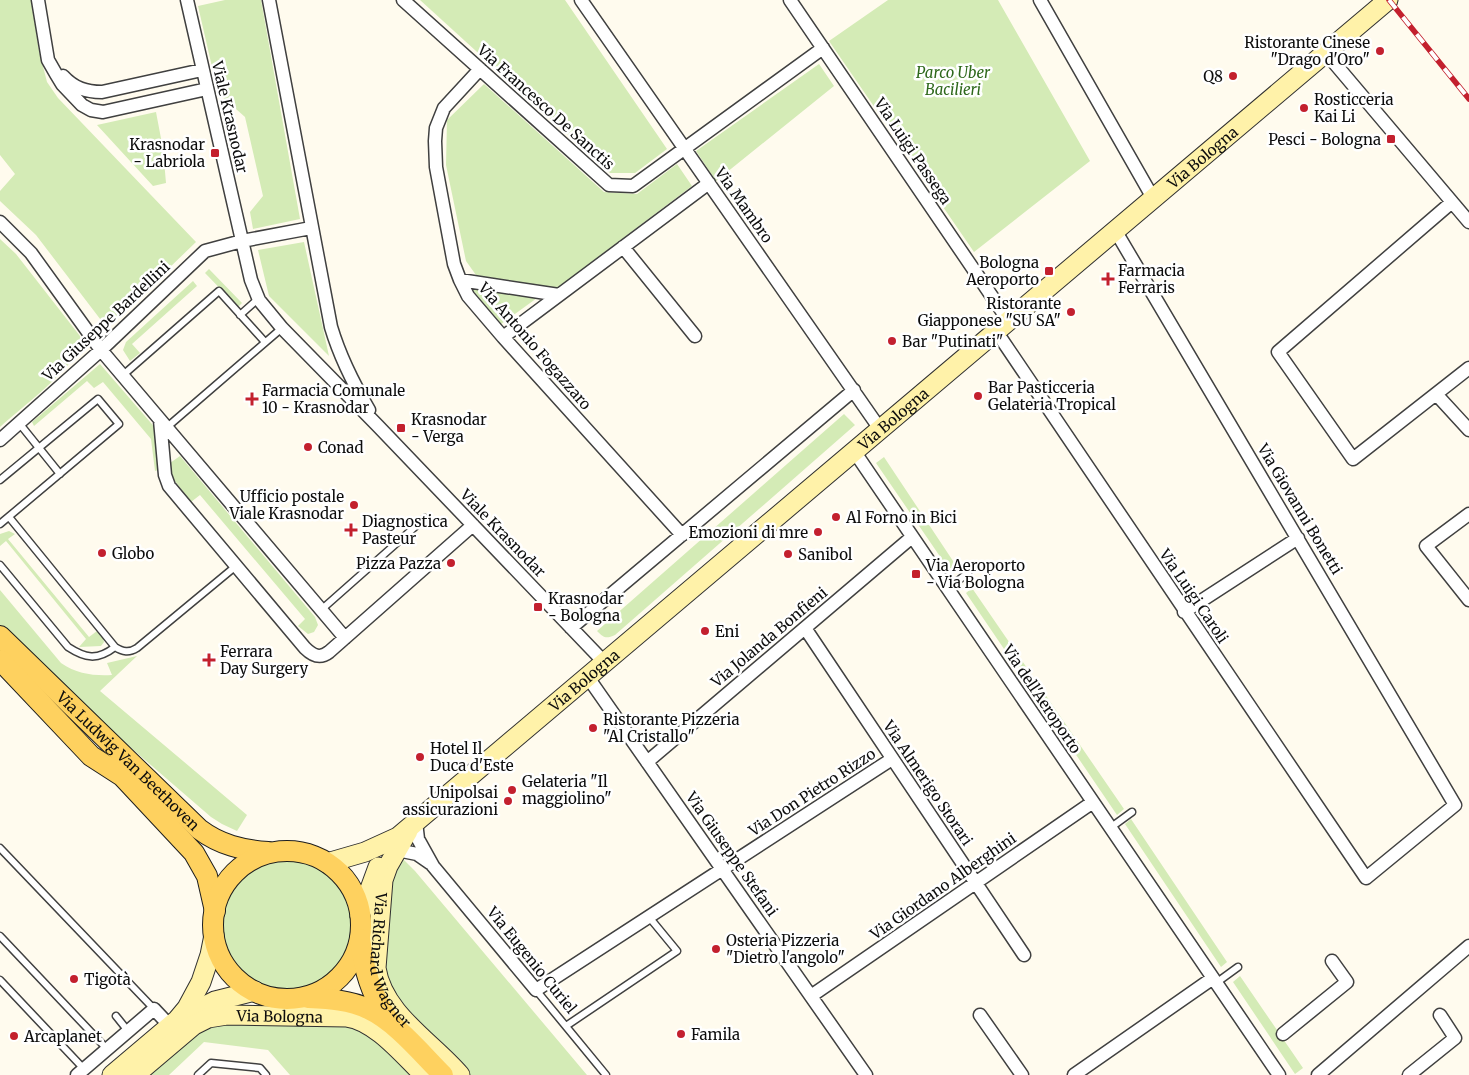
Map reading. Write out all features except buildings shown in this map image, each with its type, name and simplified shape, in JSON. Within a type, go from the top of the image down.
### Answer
[{"type":"main road","name":"Via Ludwig Van Beethoven","points":[[0,636],[204,833],[228,846],[273,853]]},
{"type":"main road","name":"Via Ludwig Van Beethoven","points":[[0,660],[91,756],[122,776],[194,853],[207,876],[215,911]]},
{"type":"main road","name":"Via Bologna","points":[[288,851],[304,853],[327,863],[343,877],[352,889],[358,902],[360,938],[350,962],[336,980],[321,990],[298,998],[272,997],[255,991],[244,984],[229,969],[220,956],[214,935],[215,911],[221,892],[233,875],[252,860],[273,853],[288,851]]},
{"type":"main road","name":"Via Richard Wagner","points":[[360,938],[367,979],[374,997],[392,1025]]},
{"type":"main road","name":"Via Richard Wagner","points":[[298,998],[337,1000],[359,1005],[378,1014],[392,1025],[443,1075]]},
{"type":"street","points":[[38,0],[48,60],[62,84],[86,108],[103,112],[207,89]]},
{"type":"street","name":"Viale Krasnodar","points":[[187,0],[251,280],[258,299],[282,328],[604,662]]},
{"type":"street","name":"Viale Krasnodar","points":[[270,0],[311,228],[331,327],[338,350],[378,426]]},
{"type":"street","name":"Via Francesco De Sanctis","points":[[404,0],[609,185],[633,186],[823,48]]},
{"type":"street","name":"Via Mambro","points":[[581,0],[880,429]]},
{"type":"street","name":"Via Luigi Passega","points":[[790,0],[1002,326]]},
{"type":"street","points":[[1040,0],[1153,198]]},
{"type":"street","name":"Via Bologna","points":[[360,916],[378,867],[405,834],[604,662],[1388,0]]},
{"type":"street","points":[[1325,52],[1469,222]]},
{"type":"street","points":[[48,60],[72,84],[95,92],[110,92],[202,70]]},
{"type":"street","name":"Via Antonio Fogazzaro","points":[[480,70],[444,108],[436,128],[436,167],[454,264],[460,280],[468,296],[503,337],[682,535]]},
{"type":"street","points":[[503,337],[709,183]]},
{"type":"street","points":[[1452,202],[1278,352],[1353,459],[1469,368]]},
{"type":"street","points":[[0,222],[39,263],[101,350],[122,376],[345,638]]},
{"type":"street","points":[[242,240],[311,228]]},
{"type":"street","name":"Via Giovanni Bonetti","points":[[1115,230],[1456,805],[1366,878]]},
{"type":"street","name":"Via Giuseppe Bardellini","points":[[0,440],[101,350],[205,251],[242,240]]},
{"type":"street","points":[[623,247],[695,336]]},
{"type":"street","points":[[460,280],[559,295]]},
{"type":"street","name":"Via Luigi Caroli","points":[[1002,326],[1184,612],[1366,878]]},
{"type":"street","points":[[571,628],[854,390]]},
{"type":"street","points":[[1436,394],[1469,430]]},
{"type":"street","points":[[163,424],[165,475],[169,486],[309,652],[318,657],[324,656],[472,525]]},
{"type":"street","name":"Via dell'Aeroporto","points":[[854,451],[1279,1075]]},
{"type":"street","points":[[1469,514],[1426,546],[1469,600]]},
{"type":"street","name":"Via Jolanda Bonfieni","points":[[647,762],[912,537]]},
{"type":"street","points":[[1184,612],[1298,538]]},
{"type":"street","name":"Via Almerigo Storari","points":[[805,628],[1024,955]]},
{"type":"street","name":"Via Giuseppe Stefani","points":[[588,676],[866,1075]]},
{"type":"street","name":"Via Don Pietro Rizzo","points":[[536,990],[892,759]]},
{"type":"street","name":"Via Giordano Alberghini","points":[[811,996],[1093,802]]},
{"type":"street","name":"Via Bologna","points":[[327,863],[365,852],[405,834]]},
{"type":"street","name":"Via Eugenio Curiel","points":[[405,834],[417,854],[433,866]]},
{"type":"street","name":"Via Eugenio Curiel","points":[[405,834],[418,839],[433,866],[536,990]]},
{"type":"street","name":"Via Richard Wagner","points":[[405,834],[388,866],[382,888],[376,968],[379,984],[386,998],[397,1012],[460,1075]]},
{"type":"street","name":"Via Bologna","points":[[123,1072],[173,1023],[193,1000],[210,955],[214,935]]},
{"type":"street","points":[[1318,1075],[1469,946]]},
{"type":"street","points":[[1283,1034],[1347,982],[1332,961]]},
{"type":"street","points":[[1074,1075],[1215,980]]},
{"type":"street","name":"Via Bologna","points":[[173,1023],[215,1001],[255,991]]},
{"type":"street","points":[[80,1072],[154,1009],[173,1023]]},
{"type":"street","name":"Via Bologna","points":[[123,1072],[194,1025],[208,1018],[228,1015],[347,1017],[358,1020],[373,1027],[424,1075]]},
{"type":"street","points":[[1409,1075],[1455,1038],[1440,1015]]},
{"type":"street","points":[[980,1016],[1022,1075]]},
{"type":"street","points":[[107,1049],[123,1072]]},
{"type":"lane","points":[[122,376],[219,291],[265,342]]},
{"type":"lane","points":[[240,315],[258,299]]},
{"type":"lane","points":[[163,424],[282,328]]},
{"type":"lane","points":[[0,480],[98,399],[119,424],[0,524]]},
{"type":"lane","points":[[19,423],[60,474]]},
{"type":"lane","points":[[9,517],[115,647],[122,651],[131,652],[137,648],[236,566]]},
{"type":"lane","points":[[321,610],[425,518]]},
{"type":"lane","points":[[0,565],[68,647],[79,654],[90,657],[108,652],[115,647]]},
{"type":"lane","points":[[947,589],[968,573]]},
{"type":"lane","points":[[1110,828],[1132,812]]},
{"type":"lane","points":[[0,848],[154,1009]]},
{"type":"lane","points":[[566,1026],[677,951],[649,917]]},
{"type":"lane","points":[[0,936],[107,1049]]},
{"type":"lane","points":[[1215,980],[1238,967]]},
{"type":"lane","points":[[0,980],[80,1072]]},
{"type":"lane","name":"Via Eugenio Curiel","points":[[536,990],[606,1075]]},
{"type":"lane","points":[[116,1016],[128,1031]]},
{"type":"lane","points":[[198,1075],[210,1063],[260,1068],[266,1075]]},
{"type":"green space","points":[[0,0],[31,0],[39,51],[47,82],[58,98],[196,242],[107,328],[36,235],[0,201],[0,191],[15,174],[0,155]]},
{"type":"green space","points":[[225,0],[261,0],[300,219],[253,229],[250,212],[263,196],[245,117],[218,93],[198,6]]},
{"type":"green space","points":[[420,0],[565,0],[667,149],[635,173],[610,173]]},
{"type":"green space","name":"Parco Uber Bacilieri","points":[[888,0],[998,0],[1090,161],[974,252],[829,41]]},
{"type":"green space","points":[[819,64],[834,86],[716,181],[696,151]]},
{"type":"green space","points":[[484,84],[604,192],[637,194],[677,164],[692,186],[557,288],[476,275],[466,261],[446,165],[447,120]]},
{"type":"green space","points":[[156,112],[163,149],[166,183],[153,186],[97,125]]},
{"type":"green space","points":[[0,239],[16,254],[80,336],[80,346],[72,360],[63,370],[0,427]]},
{"type":"green space","points":[[304,242],[329,356],[269,296],[258,250]]},
{"type":"green space","points":[[209,269],[242,303],[238,307],[205,273]]},
{"type":"green space","points":[[193,281],[197,286],[132,344],[140,353],[130,361],[123,350],[126,342]]},
{"type":"green space","points":[[471,288],[537,298],[501,324]]},
{"type":"green space","points":[[100,364],[157,430],[161,469],[155,471],[151,439],[103,382],[94,388],[87,381],[34,426],[32,422]]},
{"type":"green space","points":[[844,414],[855,425],[615,635],[605,637],[597,631]]},
{"type":"green space","points":[[180,456],[315,617],[318,625],[314,632],[308,634],[298,626],[305,619],[200,495],[191,502],[171,476],[170,463]]},
{"type":"green space","points":[[884,457],[959,570],[952,574],[876,463]]},
{"type":"green space","points":[[9,531],[15,534],[8,539],[89,637],[97,631],[103,638],[104,642],[101,646],[79,647],[86,639],[6,541],[0,546],[0,534]]},
{"type":"green space","points":[[972,588],[1124,809],[1117,815],[966,593]]},
{"type":"green space","points":[[0,590],[61,663],[73,670],[86,674],[112,675],[107,663],[137,656],[100,691],[247,815],[237,831],[211,817],[86,709],[0,627]]},
{"type":"green space","points":[[1131,819],[1227,962],[1221,967],[1125,824]]},
{"type":"green space","points":[[403,859],[587,1075],[464,1075],[398,1007],[382,976],[386,891],[397,866]]},
{"type":"green space","points":[[287,861],[311,866],[332,880],[346,901],[351,925],[346,949],[332,970],[311,984],[287,989],[263,984],[242,970],[228,949],[223,925],[228,901],[242,880],[263,866]]},
{"type":"green space","points":[[1240,976],[1303,1068],[1295,1074],[1233,982]]},
{"type":"green space","points":[[229,1023],[341,1025],[372,1039],[413,1075],[290,1075],[268,1050],[204,1042],[169,1075],[142,1075],[195,1031]]},
{"type":"railway","points":[[1389,0],[1469,99]]},
{"type":"place","name":"Ristorante Cinese \"Drago d'Oro\"","points":[[1380,51]]},
{"type":"place","name":"Q8","points":[[1233,76]]},
{"type":"place","name":"Rosticceria Kai Li","points":[[1304,108]]},
{"type":"place","name":"Pesci - Bologna","points":[[1391,139]]},
{"type":"place","name":"Krasnodar - Labriola","points":[[215,153]]},
{"type":"place","name":"Bologna Aeroporto","points":[[1049,271]]},
{"type":"place","name":"Farmacia Ferraris","points":[[1108,279]]},
{"type":"place","name":"Ristorante Giapponese \"SU SA\"","points":[[1071,312]]},
{"type":"place","name":"Bar \"Putinati\"","points":[[892,341]]},
{"type":"place","name":"Bar Pasticceria Gelateria Tropical","points":[[978,396]]},
{"type":"place","name":"Farmacia Comunale 10 - Krasnodar","points":[[252,399]]},
{"type":"place","name":"Krasnodar - Verga","points":[[401,428]]},
{"type":"place","name":"Conad","points":[[308,447]]},
{"type":"place","name":"Ufficio postale Viale Krasnodar","points":[[354,505]]},
{"type":"place","name":"Al Forno in Bici","points":[[836,517]]},
{"type":"place","name":"Diagnostica Pasteur","points":[[351,530]]},
{"type":"place","name":"Emozioni di mre","points":[[818,532]]},
{"type":"place","name":"Globo","points":[[102,553]]},
{"type":"place","name":"Sanibol","points":[[788,554]]},
{"type":"place","name":"Pizza Pazza","points":[[451,563]]},
{"type":"place","name":"Via Aeroporto - Via Bologna","points":[[916,574]]},
{"type":"place","name":"Krasnodar - Bologna","points":[[538,607]]},
{"type":"place","name":"Eni","points":[[705,631]]},
{"type":"place","name":"Ferrara Day Surgery","points":[[209,660]]},
{"type":"place","name":"Ristorante Pizzeria \"Al Cristallo\"","points":[[593,728]]},
{"type":"place","name":"Hotel Il Duca d'Este","points":[[420,757]]},
{"type":"place","name":"Gelateria \"Il maggiolino\"","points":[[512,790]]},
{"type":"place","name":"Unipolsai assicurazioni","points":[[508,801]]},
{"type":"place","name":"Osteria Pizzeria \"Dietro l'angolo\"","points":[[716,949]]},
{"type":"place","name":"Tigotà","points":[[74,979]]},
{"type":"place","name":"Famila","points":[[681,1034]]},
{"type":"place","name":"Arcaplanet","points":[[14,1036]]}]
